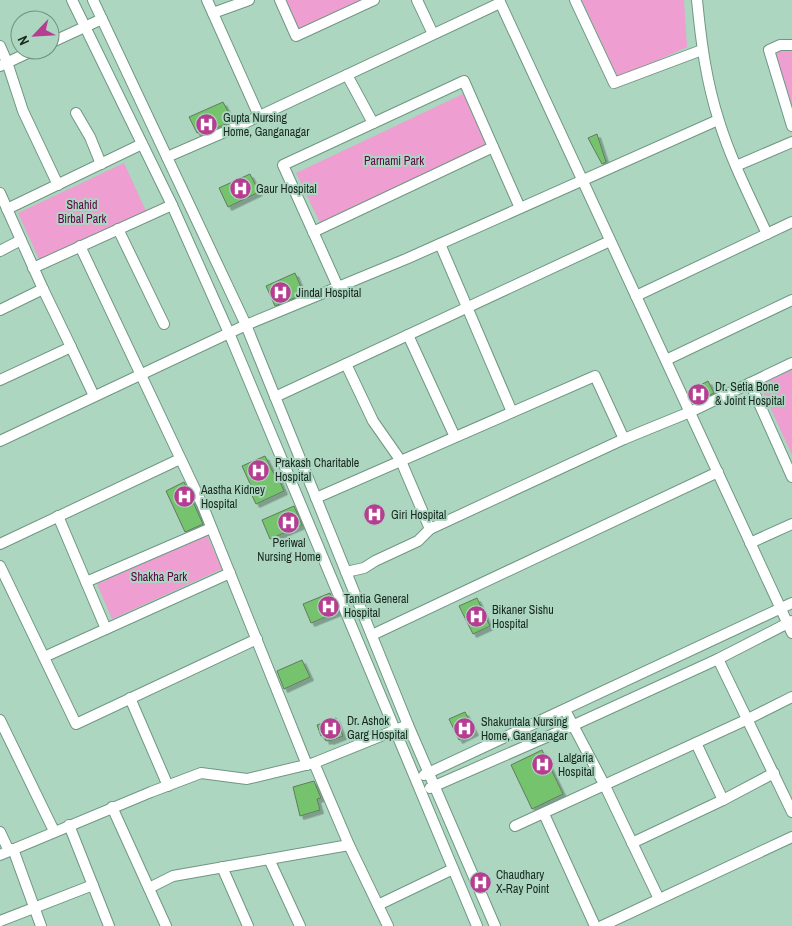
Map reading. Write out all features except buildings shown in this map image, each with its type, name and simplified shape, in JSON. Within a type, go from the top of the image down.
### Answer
[{"type":"street","points":[[72,0],[172,205],[229,333],[476,926]]},
{"type":"street","points":[[93,0],[246,325],[408,725],[495,926]]},
{"type":"street","points":[[207,0],[259,116]]},
{"type":"street","points":[[213,13],[249,0]]},
{"type":"street","points":[[280,0],[296,36],[374,0]]},
{"type":"street","points":[[417,0],[433,34]]},
{"type":"street","points":[[575,0],[614,83],[702,50]]},
{"type":"street","points":[[697,0],[702,50],[718,120],[736,166],[767,234]]},
{"type":"street","points":[[167,157],[259,116],[499,2],[780,609],[790,626],[421,793]]},
{"type":"street","points":[[60,38],[102,19]]},
{"type":"street","points":[[792,44],[780,45],[769,50],[792,126]]},
{"type":"street","points":[[0,46],[4,64],[23,111],[58,185]]},
{"type":"street","points":[[347,74],[373,123]]},
{"type":"street","points":[[338,287],[283,165],[464,81],[520,208]]},
{"type":"street","points":[[76,113],[90,137],[102,164]]},
{"type":"street","points":[[0,440],[246,325],[440,244],[718,120]]},
{"type":"street","points":[[736,166],[792,142]]},
{"type":"street","points":[[7,209],[142,144]]},
{"type":"street","points":[[313,232],[493,147]]},
{"type":"street","points":[[0,193],[94,396]]},
{"type":"street","points":[[34,268],[172,205]]},
{"type":"street","points":[[636,296],[792,222]]},
{"type":"street","points":[[118,229],[164,324]]},
{"type":"street","points":[[0,251],[21,240]]},
{"type":"street","points":[[275,397],[610,240]]},
{"type":"street","points":[[440,244],[512,412]]},
{"type":"street","points":[[80,246],[212,528],[256,639],[310,764],[388,926]]},
{"type":"street","points":[[0,310],[43,289]]},
{"type":"street","points":[[666,360],[792,300]]},
{"type":"street","points":[[408,335],[455,437]]},
{"type":"street","points":[[0,380],[71,347]]},
{"type":"street","points":[[346,572],[364,568],[375,560],[418,541],[430,528],[624,439],[690,412],[792,363]]},
{"type":"street","points":[[346,364],[373,421],[401,460],[430,528]]},
{"type":"street","points":[[316,498],[595,376],[624,439]]},
{"type":"street","points":[[750,383],[791,471]]},
{"type":"street","points":[[0,544],[180,459]]},
{"type":"street","points":[[372,636],[718,472]]},
{"type":"street","points":[[58,516],[106,629]]},
{"type":"street","points":[[750,543],[792,524]]},
{"type":"street","points":[[86,582],[212,528]]},
{"type":"street","points":[[0,566],[76,724],[256,639]]},
{"type":"street","points":[[44,657],[230,573]]},
{"type":"street","points":[[415,780],[792,603]]},
{"type":"street","points":[[718,659],[792,812]]},
{"type":"street","points":[[515,826],[605,786],[792,697]]},
{"type":"street","points":[[130,698],[168,786]]},
{"type":"street","points":[[566,710],[605,786],[659,900]]},
{"type":"street","points":[[0,720],[54,831]]},
{"type":"street","points":[[7,852],[112,807],[201,773],[247,778],[310,764],[408,725]]},
{"type":"street","points":[[696,743],[723,800]]},
{"type":"street","points":[[632,843],[723,800],[774,773]]},
{"type":"street","points":[[112,807],[166,926]]},
{"type":"street","points":[[544,814],[595,926]]},
{"type":"street","points":[[69,825],[109,926]]},
{"type":"street","points":[[0,832],[7,852],[42,926]]},
{"type":"street","points":[[602,926],[792,837]]},
{"type":"street","points":[[149,888],[173,876],[349,845]]},
{"type":"street","points":[[269,859],[300,926]]},
{"type":"street","points":[[222,867],[248,926]]},
{"type":"street","points":[[378,905],[453,869]]},
{"type":"street","points":[[0,921],[93,885]]},
{"type":"green space","points":[[284,0],[368,0],[299,32]]},
{"type":"green space","points":[[582,0],[684,0],[687,47],[618,78]]},
{"type":"green space","points":[[792,48],[792,110],[772,52]]},
{"type":"green space","name":"Parnami Park","points":[[465,93],[491,149],[323,229],[296,173]]},
{"type":"green space","name":"Shahid Birbal Park","points":[[124,163],[146,211],[40,261],[18,213]]},
{"type":"green space","points":[[792,370],[792,455],[760,385]]},
{"type":"green space","name":"Shakha Park","points":[[207,535],[222,569],[112,619],[97,584]]},
{"type":"place","name":"Gupta Nursing Home, Ganganagar","points":[[207,125]]},
{"type":"place","name":"Gaur Hospital","points":[[240,189]]},
{"type":"place","name":"Jindal Hospital","points":[[280,293]]},
{"type":"place","name":"Dr. Setia Bone & Joint Hospital","points":[[699,394]]},
{"type":"place","name":"Prakash Charitable Hospital","points":[[259,470]]},
{"type":"place","name":"Aastha Kidney Hospital","points":[[185,497]]},
{"type":"place","name":"Giri Hospital","points":[[375,515]]},
{"type":"place","name":"Periwal Nursing Home","points":[[289,522]]},
{"type":"place","name":"Tantia General Hospital","points":[[328,606]]},
{"type":"place","name":"Bikaner Sishu Hospital","points":[[476,617]]},
{"type":"place","name":"Dr. Ashok Garg Hospital","points":[[331,728]]},
{"type":"place","name":"Shakuntala Nursing Home, Ganganagar","points":[[465,729]]},
{"type":"place","name":"Lalgaria Hospital","points":[[542,765]]},
{"type":"place","name":"Chaudhary X-Ray Point","points":[[480,882]]}]
